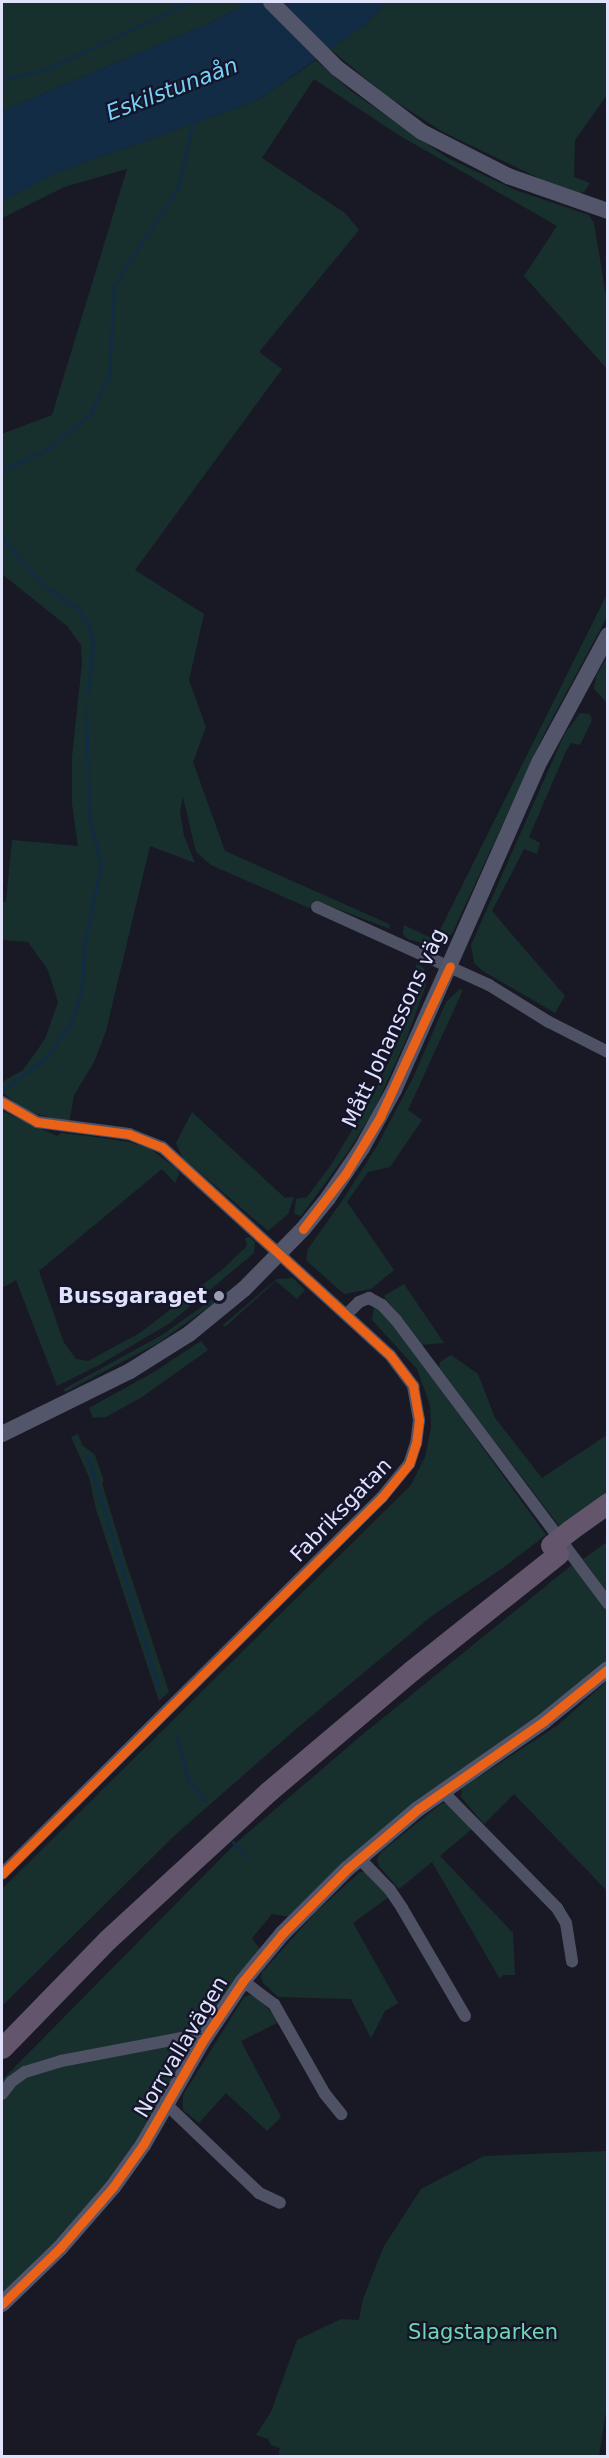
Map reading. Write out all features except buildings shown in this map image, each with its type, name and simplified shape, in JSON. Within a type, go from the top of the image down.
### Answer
[{"type":"highway","points":[[2,2028],[141,1892],[286,1761],[391,1672],[574,1535],[608,1503]]},
{"type":"highway","points":[[574,1535],[608,1518]]},
{"type":"highway","points":[[2,2048],[107,1940],[260,1799],[555,1549]]},
{"type":"street","points":[[271,2],[337,68],[393,112],[454,150],[518,180],[608,211]]},
{"type":"street","name":"Mått Johanssons väg","points":[[2,1434],[97,1389],[158,1354],[217,1312],[279,1255],[328,1198],[374,1128],[394,1090],[554,730],[608,635]]},
{"type":"street","points":[[316,907],[489,985],[549,1022],[608,1052]]},
{"type":"street","name":"Fabriksgatan","points":[[2,1102],[37,1122],[129,1134],[162,1147],[390,1355],[413,1386],[419,1420],[416,1443],[409,1464],[382,1497],[2,1874]]},
{"type":"street","points":[[347,1314],[359,1302],[369,1298],[381,1305],[396,1320],[608,1603]]},
{"type":"street","name":"Norrvallavägen","points":[[2,2304],[89,2217],[132,2160],[202,2042],[243,1981],[310,1905],[360,1859],[443,1792],[544,1721],[608,1669]]},
{"type":"street","points":[[443,1792],[557,1908],[566,1923],[572,1962]]},
{"type":"street","points":[[360,1859],[390,1890],[465,2016]]},
{"type":"street","points":[[243,1981],[274,2004],[326,2094],[341,2114]]},
{"type":"street","name":"Norrvallavägen","points":[[2,2094],[25,2072],[61,2061],[187,2037],[202,2042]]},
{"type":"street","points":[[165,2104],[245,2181],[259,2193],[280,2203]]},
{"type":"green space","points":[[2,2],[248,2],[212,22],[2,111]]},
{"type":"green space","points":[[387,2],[607,2],[607,95],[575,140],[574,177],[590,183],[584,192],[580,193],[547,182],[443,132],[387,96],[330,49],[364,26]]},
{"type":"green space","points":[[316,60],[351,91],[446,157],[515,190],[589,215],[594,223],[607,302],[607,369],[524,276],[557,226],[397,134],[314,79],[262,158],[345,213],[359,230],[259,352],[282,369],[135,570],[204,614],[189,680],[206,727],[193,762],[225,851],[389,924],[390,929],[317,901],[309,908],[211,865],[196,852],[183,797],[180,811],[184,836],[195,863],[150,846],[106,1031],[94,1062],[74,1095],[69,1123],[24,1110],[2,1092],[2,1082],[23,1070],[45,1039],[58,1002],[48,970],[28,942],[2,940],[2,902],[6,902],[12,840],[78,846],[72,804],[72,757],[82,663],[81,645],[67,626],[2,574],[2,434],[52,415],[127,169],[64,187],[2,218],[2,201],[58,172],[256,101]]},
{"type":"green space","points":[[607,594],[607,617],[545,732],[452,934],[435,941],[436,947],[408,939],[403,934],[404,925],[435,940]]},
{"type":"green space","points":[[607,657],[607,703],[594,689],[596,676]]},
{"type":"green space","points":[[580,713],[590,714],[592,720],[580,745],[571,743],[566,751],[529,837],[540,843],[537,854],[524,849],[492,911],[565,996],[555,1013],[483,971],[474,963],[471,945],[564,735]]},
{"type":"green space","points":[[416,962],[424,969],[426,985],[406,1040],[374,1110],[348,1152],[301,1216],[294,1214],[296,1199],[307,1197],[331,1165],[374,1094],[417,999]]},
{"type":"green space","points":[[460,989],[463,990],[408,1110],[422,1120],[390,1167],[368,1172],[347,1202],[394,1270],[371,1289],[344,1294],[306,1260],[308,1249],[377,1146],[413,1078],[446,1002]]},
{"type":"green space","points":[[2,1111],[57,1136],[61,1133],[88,1136],[129,1142],[149,1148],[177,1169],[179,1174],[175,1183],[162,1169],[39,1271],[64,1343],[76,1359],[88,1361],[140,1333],[223,1269],[247,1246],[245,1238],[250,1237],[255,1242],[254,1253],[170,1323],[99,1365],[57,1386],[16,1280],[2,1288]]},
{"type":"green space","points":[[192,1112],[285,1198],[294,1197],[288,1214],[268,1231],[182,1157],[176,1143]]},
{"type":"green space","points":[[293,1278],[305,1290],[297,1299],[276,1281],[225,1327],[223,1325],[277,1279]]},
{"type":"green space","points":[[404,1284],[444,1343],[421,1345],[384,1296]]},
{"type":"green space","points":[[214,1298],[217,1301],[158,1343],[65,1392],[64,1389],[162,1335]]},
{"type":"green space","points":[[374,1306],[386,1314],[546,1535],[504,1567],[433,1615],[296,1729],[174,1836],[2,2006],[2,1889],[411,1485],[425,1457],[431,1427],[430,1405],[417,1369],[372,1320]]},
{"type":"green space","points":[[201,1341],[208,1350],[142,1397],[106,1417],[93,1418],[89,1408],[154,1372]]},
{"type":"green space","points":[[451,1355],[478,1374],[495,1418],[542,1478],[607,1435],[607,1497],[563,1531],[439,1368],[440,1362]]},
{"type":"green space","points":[[78,1434],[82,1445],[95,1455],[124,1556],[169,1692],[159,1701],[96,1509],[89,1477],[71,1437]]},
{"type":"green space","points":[[607,1542],[607,1592],[583,1559]]},
{"type":"green space","points":[[573,1564],[607,1610],[607,1661],[291,1917],[272,1914],[252,1938],[261,1951],[124,2162],[87,2211],[2,2296],[2,2080],[236,1843],[362,1735]]},
{"type":"green space","points":[[607,1681],[607,1891],[514,1794],[484,1824],[461,1797],[462,1788],[558,1725]]},
{"type":"green space","points":[[442,1803],[449,1804],[472,1829],[440,1856],[513,1933],[515,1975],[503,1975],[500,1979],[432,1862],[399,1889],[379,1866],[377,1859],[382,1851]]},
{"type":"green space","points":[[360,1872],[365,1872],[390,1896],[353,1923],[398,2003],[385,2011],[371,2038],[351,1999],[278,1997],[263,1983],[261,1977],[262,1972],[316,1912]]},
{"type":"green space","points":[[253,1994],[281,2021],[241,2041],[281,2117],[267,2131],[226,2093],[199,2123],[183,2110],[183,2095],[244,1997]]},
{"type":"green space","name":"Slagstaparken","points":[[607,2151],[608,2398],[599,2456],[278,2456],[280,2448],[271,2445],[268,2439],[256,2435],[271,2412],[297,2340],[341,2319],[359,2320],[363,2299],[384,2246],[421,2189],[484,2156]]},
{"type":"water","name":"Eskilstunaån","points":[[248,2],[387,2],[364,26],[256,101],[58,172],[2,201],[2,111],[212,22]]},
{"type":"waterway","points":[[2,79],[45,70],[190,2]]},
{"type":"waterway","points":[[2,471],[48,449],[90,414],[109,375],[114,285],[178,188],[193,121]]},
{"type":"waterway","points":[[2,538],[44,586],[78,608],[89,626],[93,644],[88,695]]},
{"type":"waterway","points":[[4,1089],[47,1057],[71,1022],[82,989],[84,945],[101,865],[89,816],[86,706]]},
{"type":"waterway","points":[[87,1455],[159,1689]]},
{"type":"waterway","points":[[177,1736],[188,1779],[205,1801]]},
{"type":"waterway","points":[[233,1842],[246,1857]]},
{"type":"cycle path","points":[[303,1229],[346,1173],[380,1117],[450,966]]},
{"type":"cycle path","points":[[2,1102],[37,1122],[129,1134],[162,1147],[390,1355],[413,1386],[419,1420],[416,1443],[409,1464],[382,1497],[2,1874]]},
{"type":"cycle path","points":[[2,2304],[60,2248],[113,2187],[143,2145],[202,2042],[243,1981],[282,1934],[347,1869],[418,1809],[544,1721],[608,1669]]},
{"type":"place","name":"Bussgaraget","points":[[219,1296]]}]
